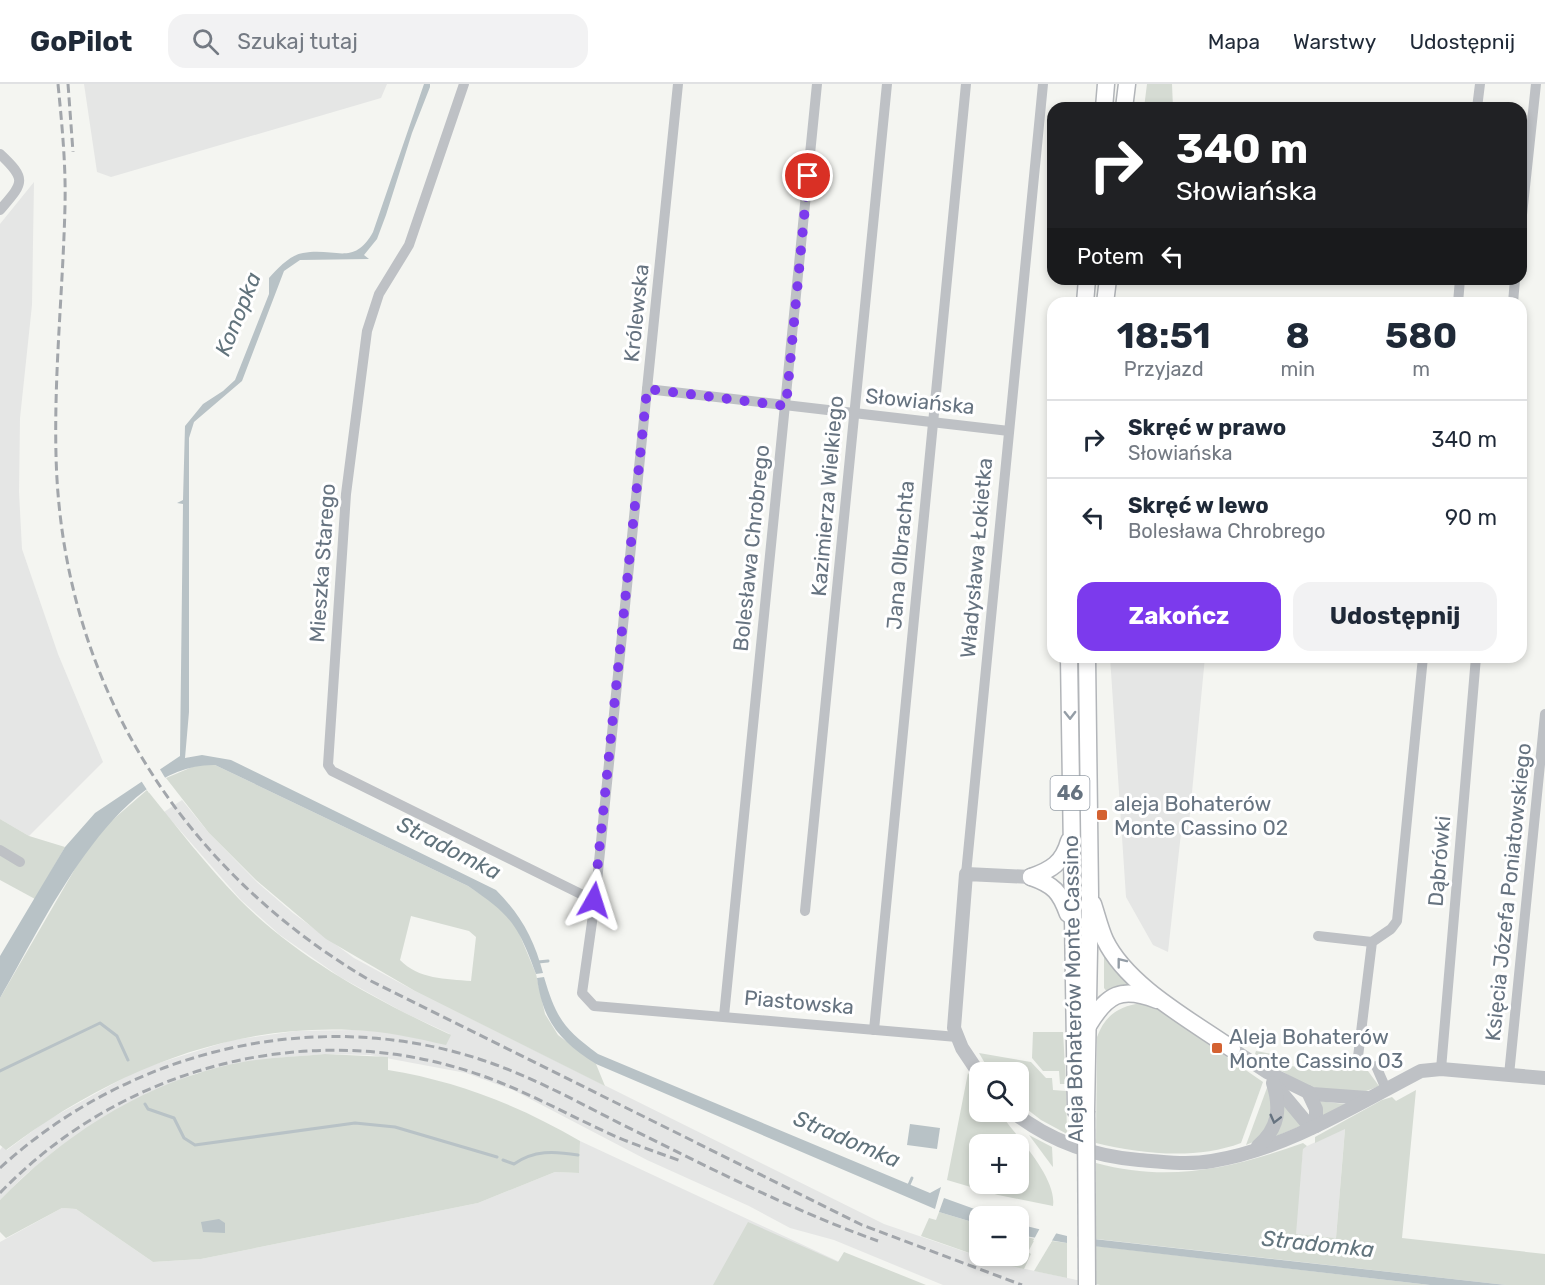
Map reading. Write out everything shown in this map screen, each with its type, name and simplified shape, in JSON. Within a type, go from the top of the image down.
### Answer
[{"type":"main road","points":[[1104,102],[1106,84]]},
{"type":"main road","points":[[1125,102],[1127,84]]},
{"type":"main road","name":"Aleja Bohaterów Monte Cassino","points":[[1069,663],[1073,929],[1087,1285]]},
{"type":"main road","name":"Aleja Bohaterów Monte Cassino","points":[[1076,1285],[1081,1111],[1088,1026],[1090,895],[1087,663]]},
{"type":"main road","points":[[1031,877],[1049,871],[1059,863],[1065,855],[1071,834]]},
{"type":"main road","points":[[1031,877],[1044,882],[1062,896],[1073,929]]},
{"type":"main road","points":[[1090,895],[1106,941],[1128,970],[1163,1003],[1232,1049]]},
{"type":"main road","points":[[1088,1026],[1103,1003],[1118,994],[1133,992],[1163,1003]]},
{"type":"street","name":"Mieszka Starego","points":[[464,84],[409,245],[379,294],[367,331],[346,494],[328,765],[332,771],[594,900]]},
{"type":"street","name":"Królewska","points":[[594,1006],[582,993],[594,900],[678,84]]},
{"type":"street","name":"Bolesława Chrobrego","points":[[724,1016],[817,84]]},
{"type":"street","name":"Kazimierza Wielkiego","points":[[806,911],[887,84]]},
{"type":"street","name":"Jana Olbrachta","points":[[874,1030],[966,84]]},
{"type":"street","name":"Władysława Łokietka","points":[[957,1037],[954,1010],[966,874],[1044,84]]},
{"type":"street","points":[[1478,102],[1480,84]]},
{"type":"street","points":[[1527,168],[1536,84]]},
{"type":"street","points":[[0,154],[18,171],[20,182],[0,210]]},
{"type":"street","name":"Słowiańska","points":[[647,389],[1009,431]]},
{"type":"street","points":[[1318,936],[1372,942],[1391,929],[1397,921],[1422,663]]},
{"type":"street","name":"Dąbrówki","points":[[1441,1069],[1475,663]]},
{"type":"street","name":"Księcia Józefa Poniatowskiego","points":[[1509,1075],[1545,714]]},
{"type":"street","points":[[0,850],[20,862]]},
{"type":"street","points":[[966,874],[1031,877]]},
{"type":"street","points":[[1357,1065],[1372,942]]},
{"type":"street","name":"Piastowska","points":[[594,1006],[957,1037]]},
{"type":"street","points":[[957,1037],[972,1062]]},
{"type":"street","points":[[1232,1049],[1270,1078],[1314,1127]]},
{"type":"street","points":[[1376,1066],[1386,1089]]},
{"type":"street","points":[[1027,1122],[1061,1142],[1090,1152],[1119,1158],[1198,1162],[1255,1149],[1314,1127],[1421,1071],[1441,1069],[1545,1078]]},
{"type":"street","points":[[1270,1078],[1326,1097],[1369,1098]]},
{"type":"street","points":[[1255,1149],[1269,1136],[1277,1119],[1278,1098],[1270,1078]]},
{"type":"street","points":[[1308,1092],[1316,1109],[1314,1127]]},
{"type":"shaded area","points":[[84,84],[387,84],[381,98],[111,177],[97,172]]},
{"type":"shaded area","points":[[424,84],[430,84],[430,87],[412,133],[377,239],[364,255],[369,259],[300,260],[284,271],[242,381],[194,422],[189,438],[189,712],[185,758],[202,755],[231,760],[496,890],[526,928],[543,973],[536,974],[524,944],[511,922],[494,905],[468,886],[215,765],[179,771],[145,790],[114,819],[86,853],[61,892],[0,998],[0,956],[65,847],[95,813],[180,756],[183,504],[177,503],[183,500],[185,426],[203,404],[235,380],[269,294],[269,278],[276,270],[298,254],[351,252],[366,243],[373,232]]},
{"type":"shaded area","points":[[1147,84],[1172,84],[1173,102],[1145,102]]},
{"type":"shaded area","points":[[34,182],[32,305],[20,418],[19,492],[22,549],[58,654],[103,762],[29,836],[0,819],[0,224]]},
{"type":"shaded area","points":[[1075,663],[1082,663],[1083,871],[1078,872]]},
{"type":"shaded area","points":[[1110,663],[1204,663],[1188,834],[1181,833],[1168,952],[1153,945],[1126,897]]},
{"type":"shaded area","points":[[197,765],[215,765],[468,886],[500,907],[516,926],[536,974],[545,1014],[558,1035],[596,1064],[605,1086],[415,991],[326,939],[256,880],[209,833],[166,778]],"holes":[[[411,916],[469,931],[476,937],[471,981],[424,974],[415,971],[400,960]]]},
{"type":"shaded area","points":[[147,790],[215,873],[262,921],[286,941],[339,976],[451,1035],[446,1045],[388,1033],[305,1030],[213,1045],[169,1059],[126,1077],[85,1098],[6,1150],[0,1145],[0,998],[83,855],[109,823]]},
{"type":"shaded area","points":[[182,800],[209,833],[258,883],[293,913],[354,958],[415,991],[884,1224],[969,1253],[969,1266],[1012,1266],[1100,1285],[943,1285],[834,1240],[790,1228],[749,1206],[647,1160],[513,1090],[466,1073],[370,1055],[325,1054],[277,1058],[197,1073],[148,1093],[106,1116],[58,1148],[24,1176],[0,1200],[0,1150],[3,1146],[7,1150],[46,1121],[140,1069],[232,1040],[296,1031],[353,1030],[450,1034],[403,1012],[340,977],[280,935],[241,900],[164,812]]},
{"type":"shaded area","points":[[0,819],[29,836],[65,847],[35,899],[0,880]]},
{"type":"shaded area","points":[[1104,953],[1133,986],[1108,993],[1104,988]]},
{"type":"shaded area","points":[[544,977],[557,1013],[563,1022],[598,1054],[930,1193],[941,1187],[935,1209],[596,1064],[572,1047],[555,1029],[540,993],[537,978]]},
{"type":"shaded area","points":[[1150,1004],[1263,1082],[1241,1143],[1206,1152],[1169,1154],[1096,1143],[1097,1037],[1104,1023],[1114,1013],[1126,1006]]},
{"type":"shaded area","points":[[1033,1032],[1063,1032],[1066,1084],[1060,1084],[1059,1071],[1043,1071],[1032,1058]]},
{"type":"shaded area","points":[[1256,1051],[1288,1057],[1288,1066],[1368,1071],[1379,1086],[1361,1092],[1329,1093],[1299,1081],[1255,1054]]},
{"type":"shaded area","points":[[979,1053],[1031,1062],[1046,1078],[1052,1078],[1053,1090],[1066,1091],[1067,1134],[1029,1111],[1029,1062],[984,1062]]},
{"type":"shaded area","points":[[325,1054],[388,1057],[388,1070],[463,1088],[511,1106],[580,1141],[579,1173],[555,1172],[478,1203],[201,1259],[153,1262],[76,1209],[62,1208],[6,1238],[0,1232],[0,1200],[47,1156],[101,1118],[129,1102],[189,1076],[220,1067],[259,1060]]},
{"type":"shaded area","points":[[968,1073],[969,1122],[1007,1122],[1016,1134],[969,1134],[969,1186],[947,1180]]},
{"type":"shaded area","points":[[1268,1085],[1276,1112],[1260,1139],[1246,1145]]},
{"type":"shaded area","points":[[1416,1090],[1402,1238],[1545,1254],[1545,1285],[1506,1285],[1096,1239],[1096,1163],[1150,1172],[1201,1170],[1226,1166],[1303,1143],[1307,1146],[1303,1149],[1296,1234],[1336,1238],[1345,1129],[1315,1143],[1315,1137],[1382,1100],[1392,1097],[1396,1101]]},
{"type":"shaded area","points":[[1283,1100],[1303,1125],[1274,1137]]},
{"type":"shaded area","points":[[1318,1101],[1345,1104],[1321,1117]]},
{"type":"shaded area","points":[[910,1124],[940,1128],[937,1149],[907,1145]]},
{"type":"shaded area","points":[[1345,1128],[1336,1238],[1295,1234],[1303,1148]]},
{"type":"shaded area","points":[[1029,1135],[1052,1147],[1052,1166]]},
{"type":"shaded area","points":[[580,1141],[889,1285],[0,1285],[0,1242],[62,1208],[76,1209],[153,1262],[201,1259],[478,1203],[555,1172],[579,1173]]},
{"type":"shaded area","points":[[1029,1151],[1049,1183],[1053,1195],[1053,1206],[995,1194],[1029,1194]]},
{"type":"shaded area","points":[[944,1198],[969,1207],[969,1221],[939,1212]]},
{"type":"shaded area","points":[[939,1212],[969,1221],[969,1253],[921,1236],[929,1218],[936,1220]]},
{"type":"shaded area","points":[[219,1219],[225,1223],[225,1233],[203,1232],[201,1222]]},
{"type":"shaded area","points":[[748,1222],[838,1262],[844,1252],[926,1285],[713,1285]]},
{"type":"shaded area","points":[[1029,1227],[1067,1236],[1506,1285],[1430,1285],[1029,1237]]},
{"type":"shaded area","points":[[1029,1238],[1035,1239],[1029,1250]]},
{"type":"shaded area","points":[[1052,1241],[1067,1243],[1067,1278],[1034,1271]]},
{"type":"shaded area","points":[[1096,1246],[1430,1285],[1100,1285],[1096,1284]]},
{"type":"pier","points":[[158,766],[167,781],[149,793],[140,779]]},
{"type":"pier","points":[[1040,1228],[1057,1232],[1050,1244],[1033,1241]]},
{"type":"pier","points":[[1067,1233],[1096,1236],[1096,1249],[1067,1246]]},
{"type":"waterway","points":[[538,962],[548,961]]},
{"type":"waterway","points":[[0,1071],[100,1023],[117,1036],[128,1060]]},
{"type":"waterway","points":[[145,1104],[148,1109],[174,1118],[184,1138],[195,1145],[355,1123],[395,1127],[497,1157]]},
{"type":"waterway","points":[[503,1160],[514,1164],[537,1154],[578,1155]]},
{"type":"waterway","points":[[908,1187],[912,1178]]},
{"type":"railway","points":[[58,84],[65,191],[56,393],[56,455],[63,537],[80,616],[107,690],[143,760],[188,824],[241,883],[303,935],[371,981],[862,1225],[1022,1285]]},
{"type":"railway","points":[[68,84],[73,152]]},
{"type":"railway","points":[[0,1168],[52,1127],[108,1093],[168,1066],[231,1048],[296,1038],[361,1037],[427,1045],[508,1069],[748,1186],[845,1229],[878,1241]]},
{"type":"railway","points":[[0,1193],[48,1150],[100,1114],[157,1086],[217,1066],[279,1054],[342,1050],[405,1056],[468,1071],[525,1093],[617,1137],[681,1161]]},
{"type":"place","name":"aleja Bohaterów Monte Cassino 02","points":[[1102,815]]},
{"type":"place","name":"Aleja Bohaterów Monte Cassino 03","points":[[1217,1048]]},
{"type":"route","points":[[594,900],[647,389],[786,406],[808,176]]},
{"type":"water label","name":"Konopka","points":[[238,314]]},
{"type":"water label","name":"Stradomka","points":[[449,848]]},
{"type":"water label","name":"Stradomka","points":[[847,1139]]},
{"type":"water label","name":"Stradomka","points":[[1318,1244]]}]
